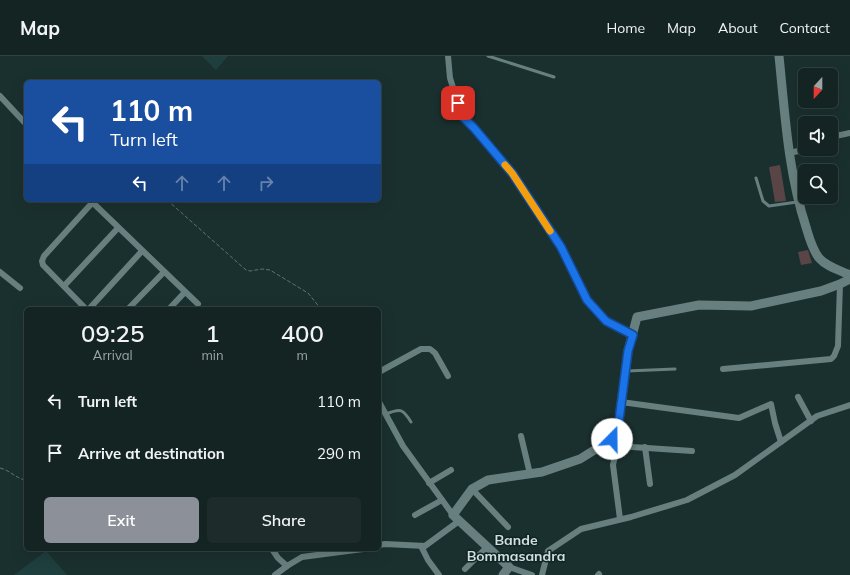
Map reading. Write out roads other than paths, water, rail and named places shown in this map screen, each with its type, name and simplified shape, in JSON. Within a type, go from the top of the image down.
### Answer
[{"type":"street","points":[[448,56],[450,78],[462,116],[512,173],[561,247],[587,300],[606,321],[633,335]]},
{"type":"street","points":[[780,56],[789,153],[798,202]]},
{"type":"street","points":[[0,96],[24,122]]},
{"type":"street","points":[[838,136],[850,133]]},
{"type":"street","points":[[789,153],[798,151]]},
{"type":"street","points":[[84,307],[43,265],[42,261],[44,256],[90,202]]},
{"type":"street","points":[[92,202],[198,304]]},
{"type":"street","points":[[799,204],[812,247],[818,256],[830,267],[850,275]]},
{"type":"street","points":[[64,286],[118,228]]},
{"type":"street","points":[[91,307],[142,251]]},
{"type":"street","points":[[0,272],[20,288]]},
{"type":"street","points":[[130,307],[164,272]]},
{"type":"street","points":[[620,519],[613,465],[614,442],[618,428],[628,351],[638,317],[700,305],[751,306],[821,290],[850,279]]},
{"type":"street","points":[[723,369],[830,359],[834,356],[838,346],[840,284]]},
{"type":"street","points":[[171,307],[185,292]]},
{"type":"street","points":[[381,371],[421,350],[430,348],[435,353],[448,376]]},
{"type":"street","points":[[798,397],[811,421]]},
{"type":"street","points":[[621,402],[739,418],[771,404],[781,442]]},
{"type":"street","points":[[381,405],[403,446],[456,518],[487,547],[506,571],[532,575]]},
{"type":"street","points":[[542,575],[548,551],[581,529],[688,500],[735,475],[817,416],[850,405]]},
{"type":"street","points":[[521,436],[530,474]]},
{"type":"street","points":[[381,545],[425,546],[434,541],[456,518],[472,488],[488,480],[542,472],[580,459],[614,442],[645,447],[692,451]]},
{"type":"street","points":[[645,447],[650,484]]},
{"type":"street","points":[[429,482],[451,470]]},
{"type":"street","points":[[472,488],[508,527]]},
{"type":"street","points":[[415,515],[442,500]]},
{"type":"street","points":[[421,546],[428,560],[439,575]]},
{"type":"street","points":[[465,569],[487,547]]},
{"type":"street","points":[[273,551],[278,558],[287,566]]},
{"type":"street","points":[[275,575],[302,557],[345,551]]},
{"type":"lane","points":[[488,56],[554,77]]},
{"type":"lane","points":[[756,178],[765,204],[769,206],[798,202]]},
{"type":"lane","points":[[626,371],[675,369]]},
{"type":"lane","points":[[386,414],[396,410],[402,410],[411,422]]},
{"type":"district","name":"Bande Bommasandra","points":[[516,548]]}]
